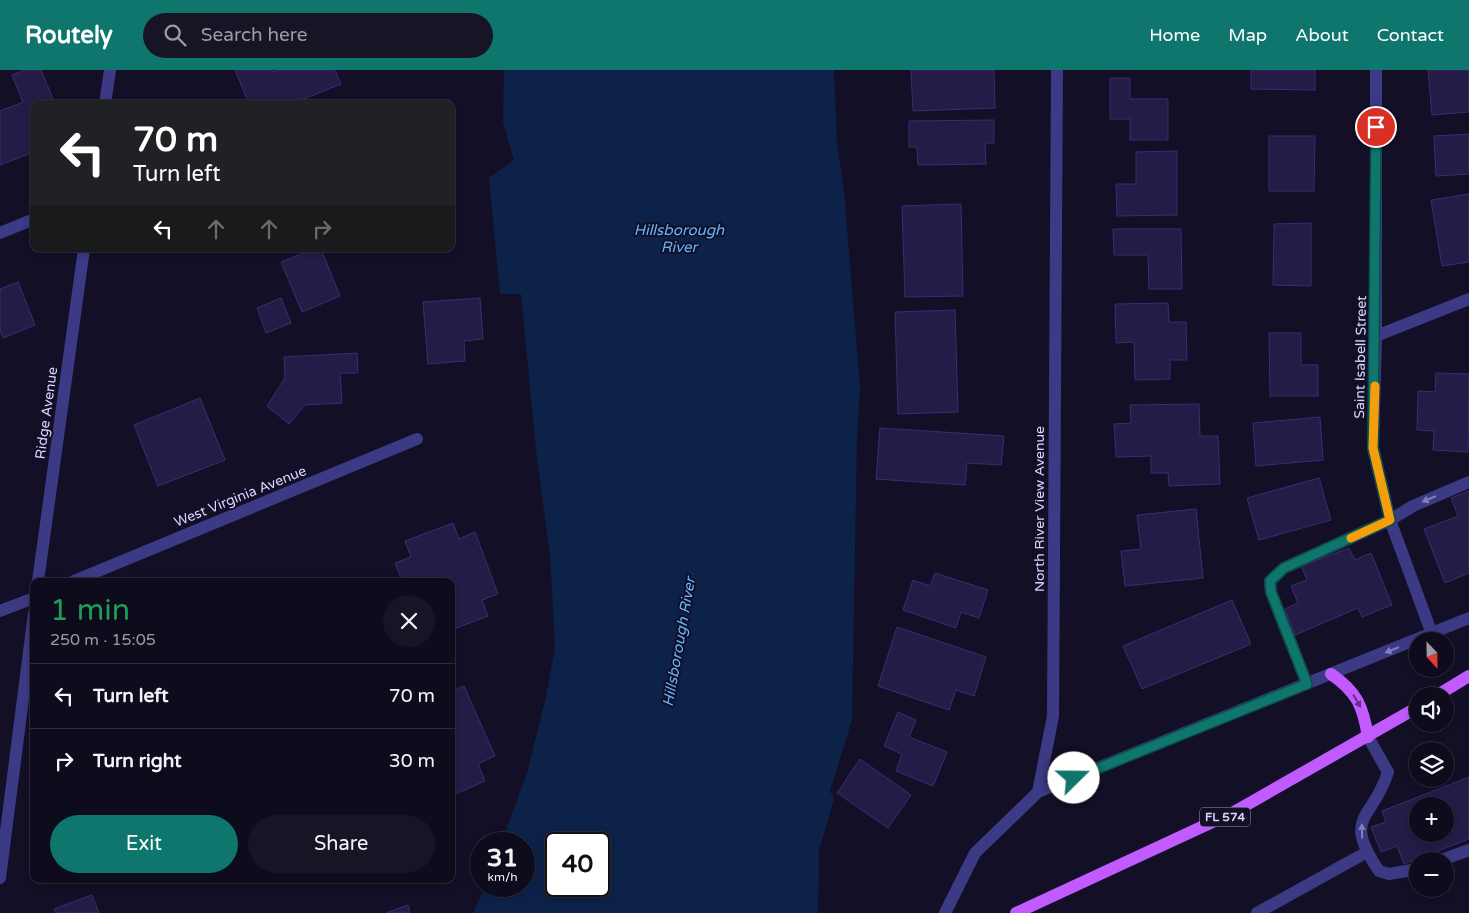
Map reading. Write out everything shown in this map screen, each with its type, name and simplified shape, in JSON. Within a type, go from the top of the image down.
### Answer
[{"type":"main road","points":[[1331,674],[1346,684],[1358,699],[1364,713],[1368,737]]},
{"type":"main road","points":[[1451,687],[1469,676]]},
{"type":"main road","name":"FL 574","points":[[1016,913],[1234,812],[1409,712]]},
{"type":"street","points":[[106,100],[110,70]]},
{"type":"street","name":"North River View Avenue","points":[[1038,792],[1053,716],[1057,70]]},
{"type":"street","name":"Saint Isabell Street","points":[[1376,70],[1376,336],[1373,448],[1390,520],[1431,632]]},
{"type":"street","points":[[0,233],[30,221]]},
{"type":"street","name":"Ridge Avenue","points":[[38,578],[84,252]]},
{"type":"street","points":[[1376,336],[1469,299]]},
{"type":"street","name":"West Virginia Avenue","points":[[81,578],[417,439]]},
{"type":"street","points":[[1307,684],[1271,592],[1270,581],[1284,568],[1390,520],[1412,506],[1469,482]]},
{"type":"street","points":[[0,611],[30,600]]},
{"type":"street","points":[[1437,632],[1469,618]]},
{"type":"street","points":[[945,913],[975,853],[1038,792],[1409,643]]},
{"type":"street","points":[[0,878],[30,644]]},
{"type":"street","points":[[1368,737],[1388,772],[1382,790],[1364,816],[1360,831],[1367,852],[1379,871],[1389,874],[1409,871]]},
{"type":"street","points":[[1454,856],[1469,850]]},
{"type":"street","points":[[1257,913],[1367,852]]},
{"type":"water","name":"Hillsborough River","points":[[504,70],[834,70],[837,142],[844,191],[860,386],[857,437],[852,720],[830,791],[834,799],[819,851],[818,913],[473,913],[480,897],[535,897],[535,832],[505,832],[527,773],[546,697],[555,647],[550,554],[537,460],[521,294],[500,294],[489,178],[514,160],[503,122]]},
{"type":"building","points":[[24,70],[41,70],[53,100],[30,100],[30,154],[0,165],[0,111],[23,102],[12,75]]},
{"type":"building","points":[[235,70],[272,70],[273,72],[279,70],[335,70],[341,84],[301,100],[247,100]]},
{"type":"building","points":[[911,70],[994,70],[995,108],[913,111]]},
{"type":"building","points":[[1251,70],[1315,70],[1315,90],[1251,89]]},
{"type":"building","points":[[1428,70],[1469,70],[1469,112],[1432,115]]},
{"type":"building","points":[[1110,78],[1130,78],[1130,99],[1168,99],[1168,140],[1130,140],[1130,119],[1110,119]]},
{"type":"building","points":[[994,120],[994,143],[985,143],[986,164],[918,165],[917,147],[909,147],[909,121]]},
{"type":"building","points":[[1469,134],[1469,174],[1436,176],[1434,136]]},
{"type":"building","points":[[1269,136],[1315,136],[1314,191],[1269,191]]},
{"type":"building","points":[[1177,151],[1177,215],[1117,216],[1116,184],[1136,184],[1136,152]]},
{"type":"building","points":[[1469,194],[1469,262],[1442,266],[1431,200]]},
{"type":"building","points":[[961,204],[963,296],[905,297],[902,206]]},
{"type":"building","points":[[1311,223],[1311,286],[1273,285],[1274,224]]},
{"type":"building","points":[[1113,229],[1181,229],[1182,289],[1149,289],[1148,255],[1114,255]]},
{"type":"building","points":[[306,252],[322,252],[340,296],[302,312],[281,262]]},
{"type":"building","points":[[18,282],[35,325],[3,338],[0,331],[0,289]]},
{"type":"building","points":[[281,298],[291,323],[266,333],[257,308]]},
{"type":"building","points":[[480,298],[483,339],[464,341],[465,361],[428,364],[423,302]]},
{"type":"building","points":[[1168,303],[1169,322],[1186,322],[1187,360],[1170,360],[1170,379],[1135,380],[1134,342],[1116,343],[1115,304]]},
{"type":"building","points":[[955,310],[958,412],[898,414],[895,312]]},
{"type":"building","points":[[1269,333],[1301,333],[1301,365],[1318,365],[1318,396],[1270,396]]},
{"type":"building","points":[[357,353],[358,373],[340,373],[342,403],[305,405],[289,424],[267,406],[285,378],[284,357]]},
{"type":"building","points":[[1436,373],[1469,374],[1468,452],[1433,450],[1434,431],[1417,430],[1418,391],[1435,392]]},
{"type":"building","points":[[200,398],[225,460],[158,486],[134,425]]},
{"type":"building","points":[[1199,404],[1200,436],[1218,436],[1220,484],[1169,486],[1168,473],[1151,473],[1151,456],[1116,457],[1114,424],[1131,423],[1130,405]]},
{"type":"building","points":[[1320,417],[1323,460],[1256,466],[1253,423]]},
{"type":"building","points":[[880,428],[1004,436],[1001,465],[967,463],[965,485],[876,479]]},
{"type":"building","points":[[1319,478],[1331,520],[1259,540],[1247,498]]},
{"type":"building","points":[[1469,491],[1469,573],[1445,583],[1424,529],[1458,516],[1451,498]]},
{"type":"building","points":[[1196,509],[1203,578],[1125,586],[1121,551],[1141,549],[1137,515]]},
{"type":"building","points":[[453,523],[459,539],[475,532],[498,594],[482,600],[488,616],[455,628],[455,578],[401,578],[395,563],[411,557],[405,541]]},
{"type":"building","points":[[1349,548],[1355,560],[1371,553],[1392,605],[1362,617],[1358,608],[1295,635],[1285,609],[1298,603],[1291,586],[1307,580],[1301,566]]},
{"type":"building","points":[[935,573],[988,590],[979,618],[961,612],[956,628],[903,610],[913,580],[930,586]]},
{"type":"building","points":[[1232,600],[1251,644],[1142,689],[1123,646]]},
{"type":"building","points":[[897,627],[986,657],[974,696],[956,690],[949,710],[878,686]]},
{"type":"building","points":[[464,686],[495,756],[478,764],[485,781],[455,794],[455,690]]},
{"type":"building","points":[[898,712],[916,720],[909,737],[947,752],[933,786],[896,771],[902,754],[884,746]]},
{"type":"building","points":[[860,759],[911,795],[888,828],[837,793]]},
{"type":"building","points":[[1469,777],[1469,839],[1435,852],[1409,852],[1409,862],[1404,864],[1397,846],[1381,852],[1371,827],[1386,822],[1382,811],[1409,800],[1409,842],[1454,842],[1454,797],[1418,797],[1443,787],[1454,787],[1454,783]]},
{"type":"building","points":[[92,895],[99,913],[56,913],[54,909]]},
{"type":"building","points":[[408,905],[410,913],[386,913]]},
{"type":"slow traffic","points":[[1351,538],[1390,520],[1373,448],[1375,386]]},
{"type":"route","points":[[1074,778],[1307,684],[1271,592],[1270,581],[1284,568],[1390,520],[1373,448],[1376,336],[1376,127]]}]
